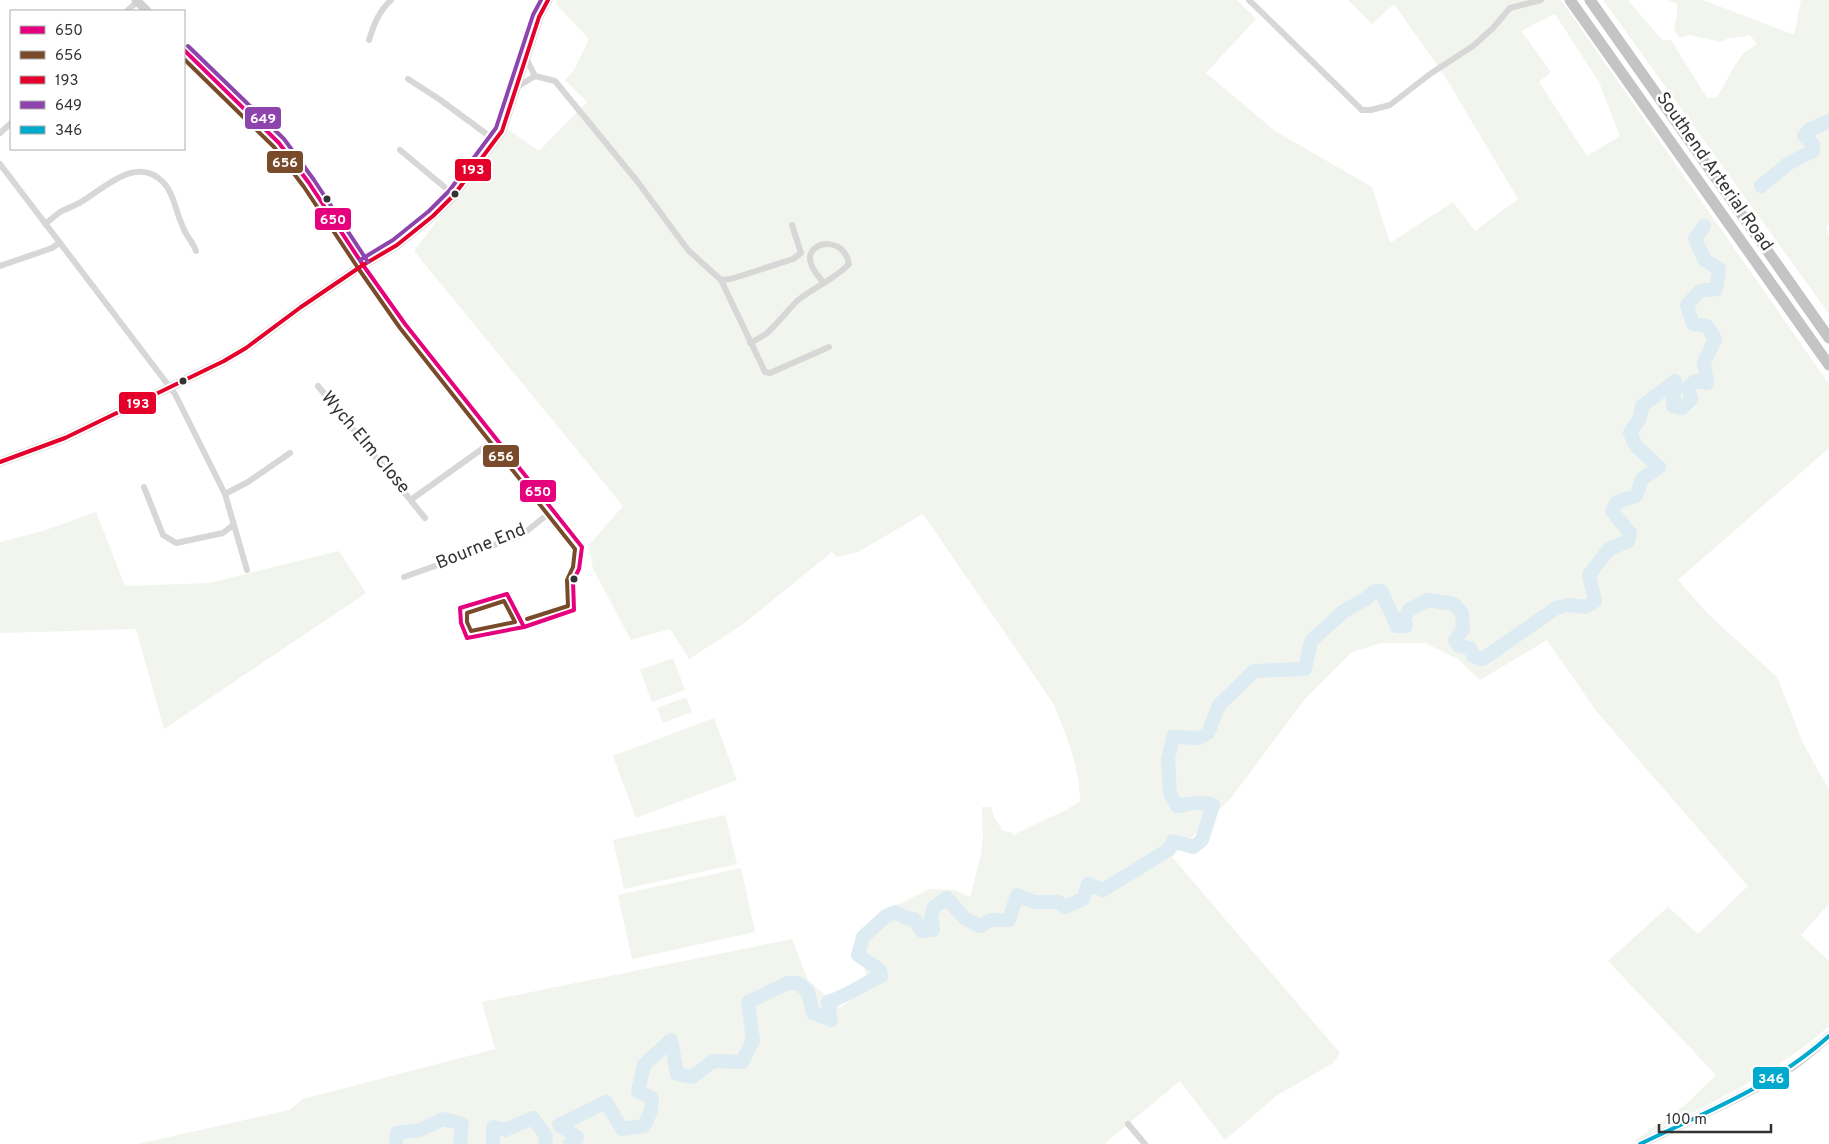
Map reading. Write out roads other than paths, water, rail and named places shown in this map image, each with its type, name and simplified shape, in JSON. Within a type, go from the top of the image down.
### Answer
[{"type":"highway","name":"Southend Arterial Road","points":[[1570,0],[1829,364]]},
{"type":"highway","name":"Southend Arterial Road","points":[[1590,0],[1829,338]]},
{"type":"highway","points":[[1812,314],[1829,332]]},
{"type":"street","points":[[128,10],[137,0],[146,10]]},
{"type":"street","points":[[369,40],[374,23],[384,6],[392,0]]},
{"type":"street","points":[[0,462],[65,438],[224,361],[246,348],[362,265],[397,245],[433,216],[454,195],[502,131],[539,17],[548,0]]},
{"type":"street","points":[[1249,0],[1362,110],[1372,110],[1390,105],[1430,74],[1473,46],[1493,28],[1510,8],[1541,0]]},
{"type":"street","points":[[185,51],[279,143],[309,183],[362,265],[405,324],[582,547],[579,569],[573,581]]},
{"type":"street","points":[[526,58],[535,76]]},
{"type":"street","points":[[517,87],[535,76],[555,81],[637,181],[688,250],[721,280],[765,372],[770,373],[829,347]]},
{"type":"street","points":[[408,79],[447,104],[496,141]]},
{"type":"street","points":[[0,133],[10,123]]},
{"type":"street","points":[[400,150],[454,195]]},
{"type":"street","points":[[0,164],[175,394],[224,494],[247,570]]},
{"type":"street","points":[[45,224],[121,176],[139,171],[147,172],[156,176],[169,189],[183,229],[194,244],[196,251]]},
{"type":"street","points":[[721,280],[731,279],[793,259],[801,253],[792,225]]},
{"type":"street","points":[[0,266],[52,248],[59,243]]},
{"type":"street","points":[[750,343],[766,333],[797,301],[824,282],[841,273],[848,264],[847,254],[837,246],[829,243],[818,246],[810,258],[815,272],[824,282]]},
{"type":"street","name":"Wych Elm Close","points":[[318,386],[425,518]]},
{"type":"street","name":"Wych Elm Close","points":[[412,500],[496,439]]},
{"type":"street","points":[[224,494],[248,482],[290,453]]},
{"type":"street","points":[[144,487],[163,535],[176,543],[223,533],[233,524]]},
{"type":"street","name":"Bourne End","points":[[404,577],[522,535],[553,510]]},
{"type":"street","points":[[1645,1143],[1740,1097],[1781,1074],[1829,1036]]},
{"type":"street","points":[[1128,1124],[1145,1144]]},
{"type":"waterway","points":[[1761,186],[1789,163],[1813,151],[1813,144],[1804,136],[1809,130],[1829,121]]},
{"type":"waterway","points":[[570,1144],[577,1137],[559,1125],[606,1102],[622,1129],[644,1126],[651,1111],[652,1098],[638,1091],[644,1065],[671,1040],[677,1074],[692,1077],[713,1061],[742,1062],[753,1040],[748,1002],[788,983],[798,983],[808,992],[813,1013],[831,1020],[828,1002],[842,997],[881,976],[880,970],[858,955],[863,937],[886,916],[895,912],[906,918],[914,919],[922,931],[933,930],[931,918],[934,907],[947,898],[964,918],[980,926],[991,920],[1009,920],[1017,895],[1034,902],[1058,902],[1065,907],[1083,899],[1088,884],[1103,890],[1168,850],[1173,841],[1193,847],[1202,840],[1213,805],[1200,803],[1177,806],[1170,793],[1168,759],[1173,737],[1199,738],[1208,733],[1219,705],[1254,671],[1305,669],[1311,641],[1344,611],[1364,600],[1375,591],[1381,591],[1397,626],[1406,626],[1404,618],[1409,610],[1428,600],[1454,604],[1462,613],[1463,629],[1455,640],[1459,646],[1470,648],[1473,656],[1483,659],[1556,608],[1568,605],[1586,607],[1595,601],[1589,575],[1609,549],[1628,541],[1630,533],[1612,511],[1617,502],[1636,496],[1642,479],[1659,467],[1636,446],[1630,433],[1640,418],[1642,406],[1675,381],[1673,406],[1682,408],[1691,399],[1688,387],[1695,381],[1707,383],[1704,363],[1715,339],[1707,326],[1693,324],[1687,305],[1700,291],[1716,289],[1719,269],[1705,260],[1695,239],[1704,226]]},
{"type":"waterway","points":[[493,1144],[493,1127],[505,1130],[533,1118],[546,1136],[545,1144]]},
{"type":"waterway","points":[[396,1144],[397,1133],[420,1130],[443,1119],[462,1124],[460,1144]]}]
